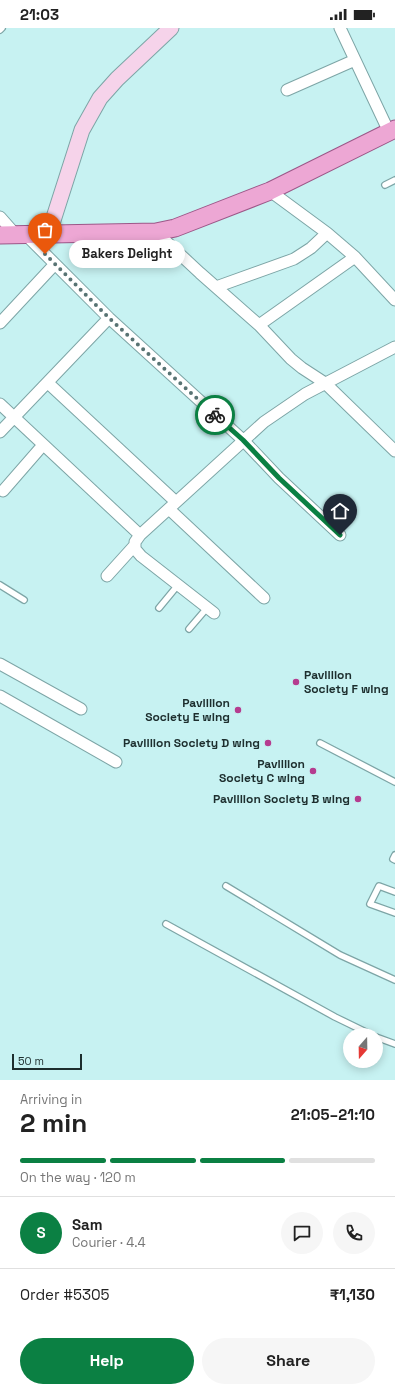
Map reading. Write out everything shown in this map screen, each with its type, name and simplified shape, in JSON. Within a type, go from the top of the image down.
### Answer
[{"type":"main road","points":[[13,234],[156,232],[175,228],[270,191],[392,130]]},
{"type":"street","points":[[49,233],[82,130],[100,98],[117,79],[171,28]]},
{"type":"street","points":[[340,28],[392,130]]},
{"type":"street","points":[[287,90],[355,60]]},
{"type":"street","points":[[270,191],[355,257],[395,300]]},
{"type":"street","points":[[0,217],[13,234],[55,264],[109,318],[243,440],[279,478],[340,535]]},
{"type":"street","points":[[156,232],[259,325],[291,359],[314,377],[325,383],[395,451]]},
{"type":"street","points":[[216,287],[294,258],[311,248],[326,233]]},
{"type":"street","points":[[259,325],[355,257]]},
{"type":"street","points":[[0,323],[55,264]]},
{"type":"street","points":[[0,432],[109,318]]},
{"type":"street","points":[[107,576],[135,545],[135,542],[140,535],[264,422],[305,394],[395,347]]},
{"type":"street","points":[[48,383],[264,598]]},
{"type":"street","points":[[0,404],[140,535]]},
{"type":"street","points":[[3,492],[43,445]]},
{"type":"street","points":[[135,545],[135,549],[141,556],[210,610]]},
{"type":"street","points":[[0,664],[81,709]]},
{"type":"street","points":[[0,696],[116,762]]},
{"type":"lane","points":[[385,185],[395,180]]},
{"type":"lane","points":[[0,585],[24,600]]},
{"type":"lane","points":[[159,608],[178,585]]},
{"type":"lane","points":[[189,629],[210,610]]},
{"type":"lane","points":[[320,743],[395,782]]},
{"type":"lane","points":[[395,855],[393,859],[395,860]]},
{"type":"lane","points":[[381,883],[395,889]]},
{"type":"lane","points":[[226,886],[340,955],[395,980]]},
{"type":"lane","points":[[395,892],[379,886],[370,904],[395,913]]},
{"type":"lane","points":[[166,924],[358,1028]]},
{"type":"lane","points":[[383,1040],[395,1044]]},
{"type":"way so far","points":[[45,254],[109,318],[215,415]]},
{"type":"place","name":"Bakers Delight","points":[[45,254]]},
{"type":"place","name":"Pavillion Society F wing","points":[[296,682]]},
{"type":"place","name":"Pavillion Society E wing","points":[[238,710]]},
{"type":"place","name":"Pavillion Society D wing","points":[[268,743]]},
{"type":"place","name":"Pavillion Society C wing","points":[[313,771]]},
{"type":"place","name":"Pavillion Society B wing","points":[[358,799]]},
{"type":"route","points":[[215,415],[243,440],[279,478],[340,535]]}]
